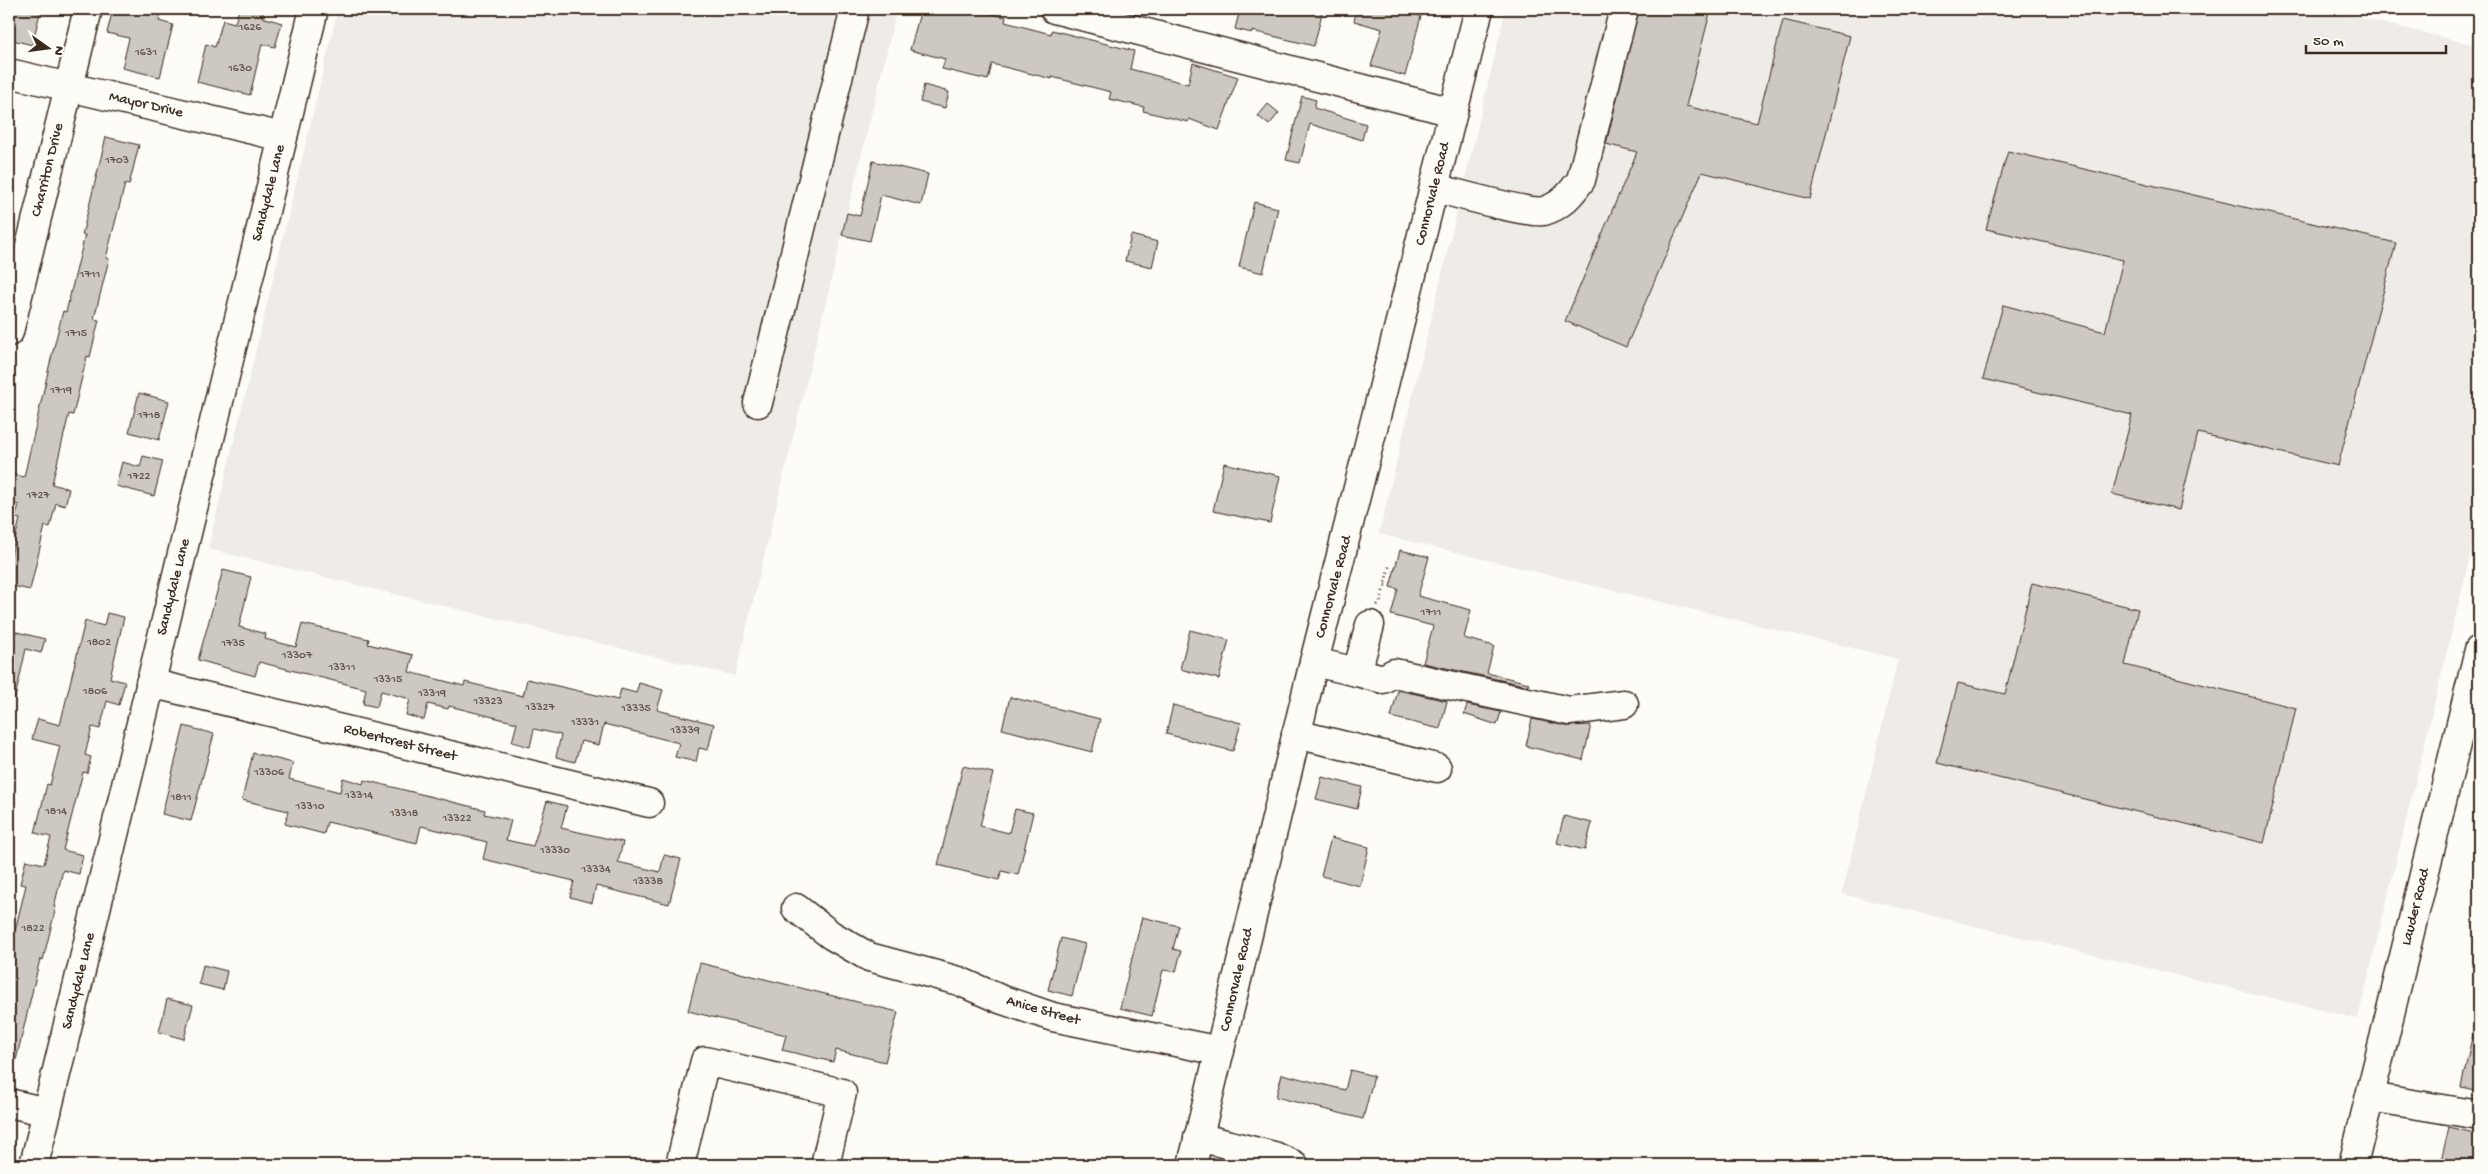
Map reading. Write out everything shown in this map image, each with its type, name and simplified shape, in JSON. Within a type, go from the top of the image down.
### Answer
[{"type":"street","name":"Charriton Drive","points":[[9,332],[88,9]]},
{"type":"street","name":"Sandydale Lane","points":[[34,1165],[314,9]]},
{"type":"street","points":[[758,403],[856,9]]},
{"type":"street","points":[[1054,9],[1453,112]]},
{"type":"street","name":"Connorvale Road","points":[[1192,1165],[1296,734],[1435,188],[1478,9]]},
{"type":"street","points":[[1435,188],[1526,210],[1542,211],[1559,204],[1571,194],[1581,180],[1624,9]]},
{"type":"street","name":"Mayor Drive","points":[[9,73],[283,137]]},
{"type":"street","points":[[1357,672],[1370,625]]},
{"type":"street","name":"Lauder Road","points":[[2353,1165],[2469,737],[2479,650]]},
{"type":"street","points":[[1314,662],[1383,679],[1394,673],[1569,711],[1624,704]]},
{"type":"street","name":"Robertcrest Street","points":[[150,683],[649,803]]},
{"type":"street","points":[[1296,734],[1436,768]]},
{"type":"street","name":"Anice Street","points":[[796,908],[831,935],[869,957],[959,981],[1000,999],[1053,1017],[1220,1051]]},
{"type":"street","points":[[680,1165],[705,1061],[842,1094],[825,1165]]},
{"type":"street","points":[[2370,1098],[2479,1115]]},
{"type":"street","points":[[9,1102],[47,1112]]},
{"type":"street","points":[[1198,1137],[1274,1156],[1294,1165]]},
{"type":"path","points":[[1370,625],[1365,613],[1380,603],[1390,564]]},
{"type":"path","points":[[1385,585],[1390,584]]},
{"type":"shaded area","points":[[338,9],[897,9],[735,676],[208,549]]},
{"type":"shaded area","points":[[1506,9],[2324,9],[2479,46],[2479,519],[2358,1019],[1842,894],[1898,659],[1379,534]]},
{"type":"building","points":[[9,9],[41,9],[32,45],[9,39]]},
{"type":"building","points":[[113,9],[162,9],[159,21],[173,25],[160,77],[122,68],[129,38],[107,33]]},
{"type":"building","points":[[239,9],[264,9],[262,17],[282,23],[275,47],[262,44],[250,95],[197,82],[206,44],[215,47],[223,20],[235,23]]},
{"type":"building","points":[[921,9],[968,9],[1006,17],[1005,22],[1051,34],[1052,30],[1134,51],[1130,69],[1188,84],[1193,63],[1238,77],[1219,130],[1189,119],[1188,122],[1143,111],[1144,107],[1109,99],[1111,92],[1052,77],[1052,79],[992,64],[988,80],[942,69],[945,59],[910,50]]},
{"type":"building","points":[[1240,9],[1323,9],[1314,46],[1252,31],[1252,33],[1235,29]]},
{"type":"building","points":[[1357,9],[1405,9],[1404,11],[1421,16],[1405,76],[1371,66],[1382,29],[1354,21]]},
{"type":"building","points":[[1639,9],[1711,9],[1686,106],[1757,123],[1783,20],[1850,36],[1810,199],[1702,172],[1626,347],[1565,321],[1637,152],[1606,144]]},
{"type":"building","points":[[924,85],[949,92],[945,108],[920,102]]},
{"type":"building","points":[[1302,96],[1316,100],[1314,108],[1366,124],[1362,140],[1310,124],[1300,163],[1286,160]]},
{"type":"building","points":[[1268,104],[1279,113],[1269,125],[1258,116]]},
{"type":"building","points":[[106,137],[139,145],[129,185],[125,184],[106,258],[109,259],[94,319],[99,320],[90,357],[87,356],[73,415],[69,414],[52,484],[69,489],[65,506],[56,503],[50,527],[45,526],[30,590],[9,585],[9,563],[20,519],[15,518],[19,505],[9,502],[9,473],[24,477],[63,311],[66,312],[85,235],[82,235]]},
{"type":"building","points":[[2008,151],[2396,243],[2338,466],[2198,433],[2179,510],[2112,494],[2132,415],[1983,379],[2003,305],[2105,332],[2123,260],[1986,229]]},
{"type":"building","points":[[873,161],[928,174],[921,205],[881,195],[870,241],[842,235],[847,213],[860,216]]},
{"type":"building","points":[[1254,202],[1278,208],[1263,273],[1239,267]]},
{"type":"building","points":[[1131,235],[1158,242],[1152,267],[1125,261]]},
{"type":"building","points":[[139,393],[169,401],[159,440],[129,432]]},
{"type":"building","points":[[143,456],[163,461],[154,496],[116,486],[122,462],[140,467]]},
{"type":"building","points":[[1224,463],[1280,476],[1270,523],[1213,511]]},
{"type":"building","points":[[1400,550],[1429,557],[1418,596],[1471,610],[1464,638],[1494,646],[1487,673],[1529,683],[1528,686],[1423,663],[1433,626],[1391,615],[1398,589],[1390,587]]},
{"type":"building","points":[[223,570],[251,577],[239,627],[266,634],[265,639],[296,647],[302,624],[369,639],[368,644],[413,655],[409,672],[464,686],[465,682],[523,696],[527,679],[618,700],[621,689],[636,693],[639,683],[663,690],[657,710],[714,724],[708,750],[699,748],[696,762],[675,757],[679,743],[604,724],[599,745],[581,741],[575,762],[556,757],[561,735],[534,729],[530,747],[512,742],[517,723],[449,706],[448,709],[428,704],[424,720],[406,715],[410,699],[381,691],[377,707],[363,704],[366,689],[259,662],[255,676],[198,660]]},
{"type":"building","points":[[2032,583],[2138,609],[2125,665],[2296,708],[2264,843],[1937,763],[1958,683],[2005,694]]},
{"type":"building","points":[[107,613],[124,617],[110,678],[125,682],[119,705],[107,701],[100,729],[92,727],[85,755],[91,757],[87,773],[83,772],[63,850],[83,855],[79,874],[63,870],[43,960],[40,959],[14,1069],[9,1069],[9,956],[26,885],[20,884],[26,860],[44,864],[51,837],[35,833],[47,784],[50,785],[60,746],[32,739],[38,719],[60,725],[85,621],[104,626]]},
{"type":"building","points":[[9,630],[45,639],[41,653],[26,649],[15,698],[9,697]]},
{"type":"building","points":[[1190,630],[1229,640],[1219,679],[1180,669]]},
{"type":"building","points":[[1398,690],[1447,701],[1440,729],[1391,717]]},
{"type":"building","points":[[1010,697],[1100,719],[1092,752],[1002,729]]},
{"type":"building","points":[[1173,705],[1241,723],[1233,751],[1166,734]]},
{"type":"building","points":[[1467,705],[1501,712],[1497,725],[1464,714]]},
{"type":"building","points":[[1532,719],[1566,726],[1591,725],[1583,760],[1526,746]]},
{"type":"building","points":[[184,726],[214,734],[191,821],[162,814]]},
{"type":"building","points":[[253,753],[293,763],[289,779],[340,792],[343,778],[363,784],[364,780],[485,810],[484,814],[511,820],[506,840],[533,846],[547,801],[567,806],[561,828],[623,842],[618,862],[660,872],[664,855],[681,859],[669,904],[596,886],[592,903],[570,897],[574,881],[483,859],[487,842],[421,826],[417,843],[327,822],[324,834],[285,824],[288,811],[242,800]]},
{"type":"building","points":[[963,766],[993,773],[980,826],[1009,833],[1015,809],[1033,813],[1018,875],[1002,871],[999,880],[938,865]]},
{"type":"building","points":[[1322,777],[1362,787],[1357,809],[1316,799]]},
{"type":"building","points":[[1564,816],[1592,823],[1585,850],[1557,843]]},
{"type":"building","points":[[1331,838],[1369,847],[1360,886],[1321,876]]},
{"type":"building","points":[[1142,917],[1179,926],[1173,949],[1181,951],[1176,972],[1163,970],[1152,1016],[1120,1008]]},
{"type":"building","points":[[1061,938],[1085,944],[1072,996],[1048,990]]},
{"type":"building","points":[[700,963],[898,1012],[885,1062],[836,1050],[833,1062],[782,1050],[786,1035],[688,1011]]},
{"type":"building","points":[[203,965],[227,971],[223,990],[199,984]]},
{"type":"building","points":[[167,999],[193,1005],[184,1039],[159,1032]]},
{"type":"building","points":[[2473,1033],[2479,1034],[2479,1091],[2461,1087]]},
{"type":"building","points":[[1350,1070],[1374,1076],[1363,1119],[1276,1097],[1282,1074],[1345,1090]]},
{"type":"building","points":[[2449,1127],[2479,1134],[2479,1165],[2440,1165]]}]
